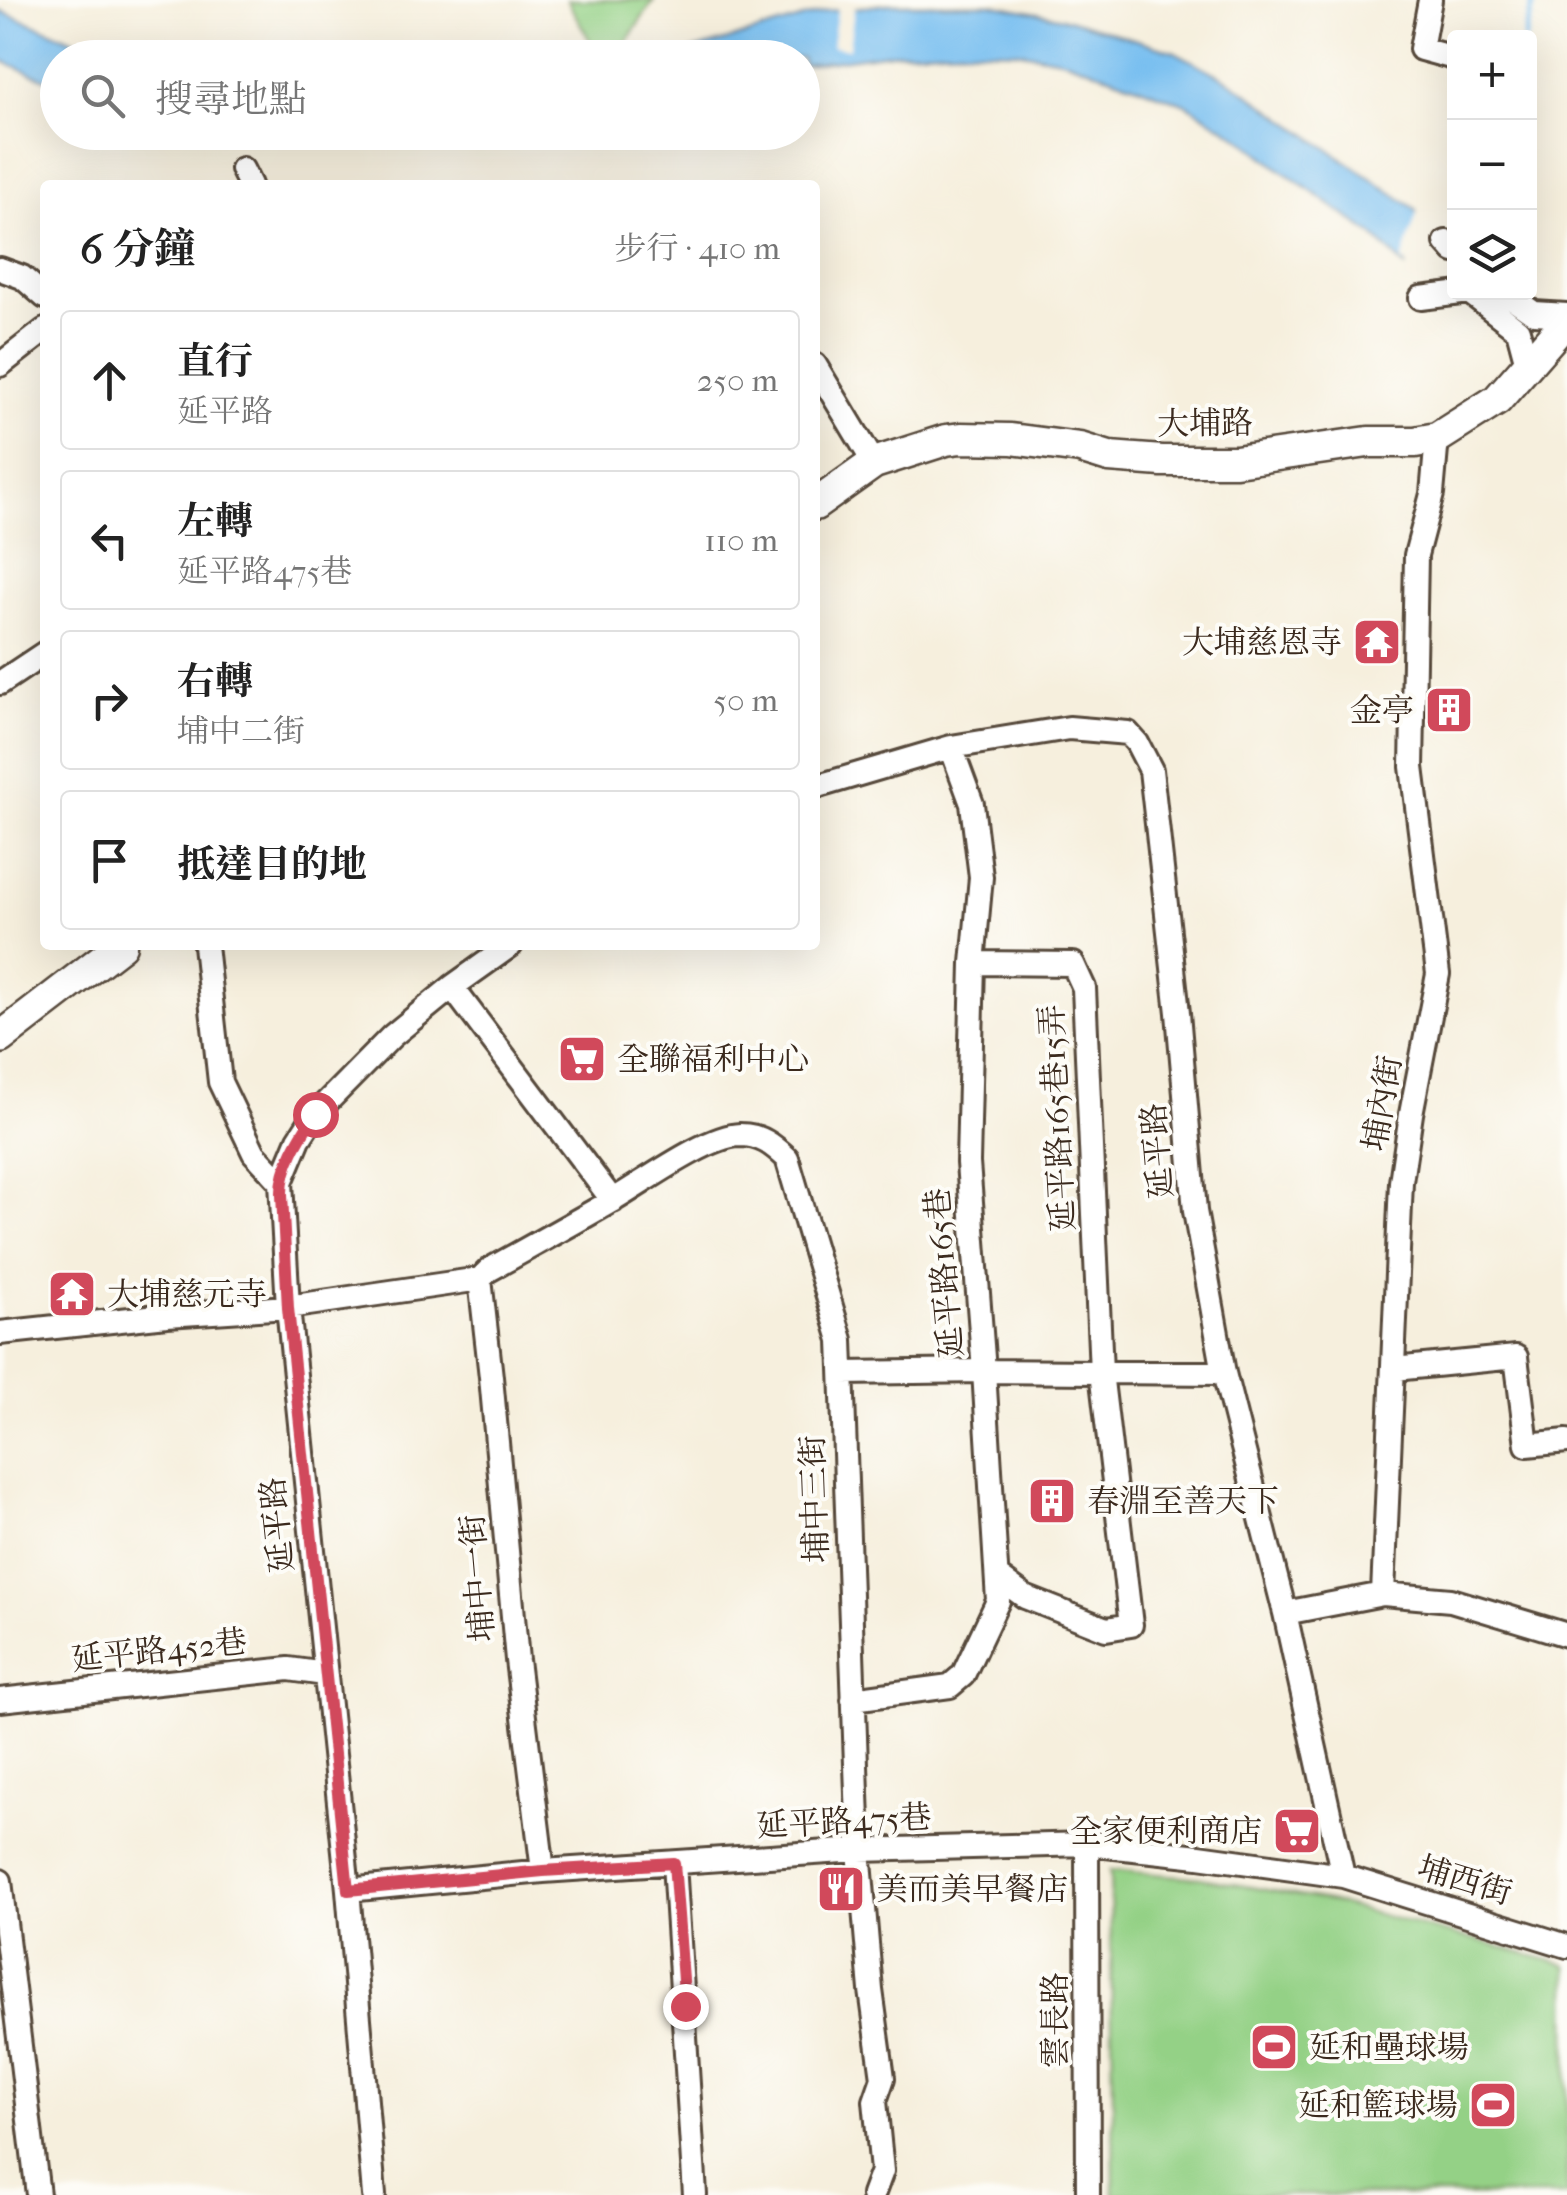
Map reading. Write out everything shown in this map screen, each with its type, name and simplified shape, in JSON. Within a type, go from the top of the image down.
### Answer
[{"type":"main road","name":"大埔路","points":[[820,501],[874,463],[961,438],[1011,439],[1080,448],[1110,457],[1236,461],[1368,442],[1437,438],[1497,400],[1567,317]]},
{"type":"main road","points":[[0,1038],[114,950]]},
{"type":"street","points":[[1430,0],[1421,49],[1447,56]]},
{"type":"street","points":[[0,269],[22,277],[40,293]]},
{"type":"street","points":[[1421,298],[1447,295]]},
{"type":"street","points":[[1479,300],[1518,330],[1527,364]]},
{"type":"street","points":[[1516,300],[1534,312],[1567,317]]},
{"type":"street","points":[[0,365],[40,334]]},
{"type":"street","points":[[820,373],[874,463]]},
{"type":"street","name":"埔內街","points":[[1383,1594],[1401,1182],[1438,974],[1412,767],[1416,555],[1432,494],[1437,438]]},
{"type":"street","points":[[0,683],[40,655]]},
{"type":"street","name":"延平路","points":[[820,786],[952,747],[1069,728],[1128,733],[1151,770],[1195,1212],[1224,1373],[1285,1613],[1343,1876]]},
{"type":"street","name":"延平路165巷","points":[[853,1699],[950,1686],[964,1675],[998,1601],[968,1164],[973,963],[981,877],[972,804],[952,747]]},
{"type":"street","points":[[207,950],[220,1082],[254,1153],[282,1182]]},
{"type":"street","name":"延平路","points":[[374,2195],[348,1890],[288,1308],[282,1182],[299,1139],[315,1114],[392,1036],[504,950]]},
{"type":"street","name":"延平路165巷15弄","points":[[973,963],[1073,964],[1084,988],[1101,1372]]},
{"type":"street","points":[[452,987],[613,1200]]},
{"type":"street","name":"埔中三街","points":[[480,1279],[489,1270],[704,1146],[742,1135],[768,1141],[787,1158],[841,1340],[859,1850],[883,2078],[875,2101],[882,2170],[873,2195]]},
{"type":"street","points":[[0,1334],[288,1308],[480,1279]]},
{"type":"street","name":"埔中一街","points":[[480,1279],[543,1871]]},
{"type":"street","points":[[1394,1369],[1516,1357],[1527,1445],[1567,1442]]},
{"type":"street","points":[[998,1578],[1025,1597],[1106,1629],[1130,1625],[1101,1372]]},
{"type":"street","points":[[843,1373],[1224,1373]]},
{"type":"street","points":[[1285,1613],[1383,1594],[1451,1600],[1567,1635]]},
{"type":"street","name":"延平路452巷","points":[[0,1700],[289,1669],[325,1674]]},
{"type":"street","name":"延平路475巷","points":[[348,1890],[543,1871],[859,1850],[1087,1844],[1343,1876]]},
{"type":"street","name":"雲長路","points":[[1087,1844],[1088,2195]]},
{"type":"street","points":[[674,1863],[695,2195]]},
{"type":"street","name":"埔西街","points":[[1343,1876],[1567,1946]]},
{"type":"street","points":[[0,1880],[38,2195]]},
{"type":"green space","points":[[567,0],[654,0],[628,40],[590,40]]},
{"type":"green space","points":[[1110,1870],[1201,1878],[1333,1902],[1567,1965],[1567,2195],[1114,2195]]},
{"type":"water","points":[[889,4],[991,4],[1068,19],[1173,51],[1230,81],[1414,208],[1421,220],[1405,267],[1373,235],[1241,138],[1186,104],[1066,60],[1016,51],[959,49],[897,52],[820,63],[820,40],[729,40],[827,11]]},
{"type":"water","points":[[0,11],[74,40],[40,40],[40,77],[0,60]]},
{"type":"pier","points":[[855,3],[849,49],[832,46],[838,5]]},
{"type":"pier","points":[[1418,210],[1426,221],[1411,267],[1402,261]]},
{"type":"waterway","points":[[1527,30],[1534,0]]},
{"type":"place","name":"大埔慈恩寺","points":[[1377,642]]},
{"type":"place","name":"金亭","points":[[1449,710]]},
{"type":"place","name":"全聯福利中心","points":[[582,1059]]},
{"type":"place","name":"大埔慈元寺","points":[[72,1294]]},
{"type":"place","name":"春淵至善天下","points":[[1052,1501]]},
{"type":"place","name":"全家便利商店","points":[[1297,1831]]},
{"type":"place","name":"美而美早餐店","points":[[841,1889]]},
{"type":"place","name":"延和壘球場","points":[[1274,2047]]},
{"type":"place","name":"延和籃球場","points":[[1493,2105]]},
{"type":"route","points":[[315,1114],[299,1139],[282,1182],[282,1195],[288,1308],[348,1890],[674,1863],[685,2006]]}]
